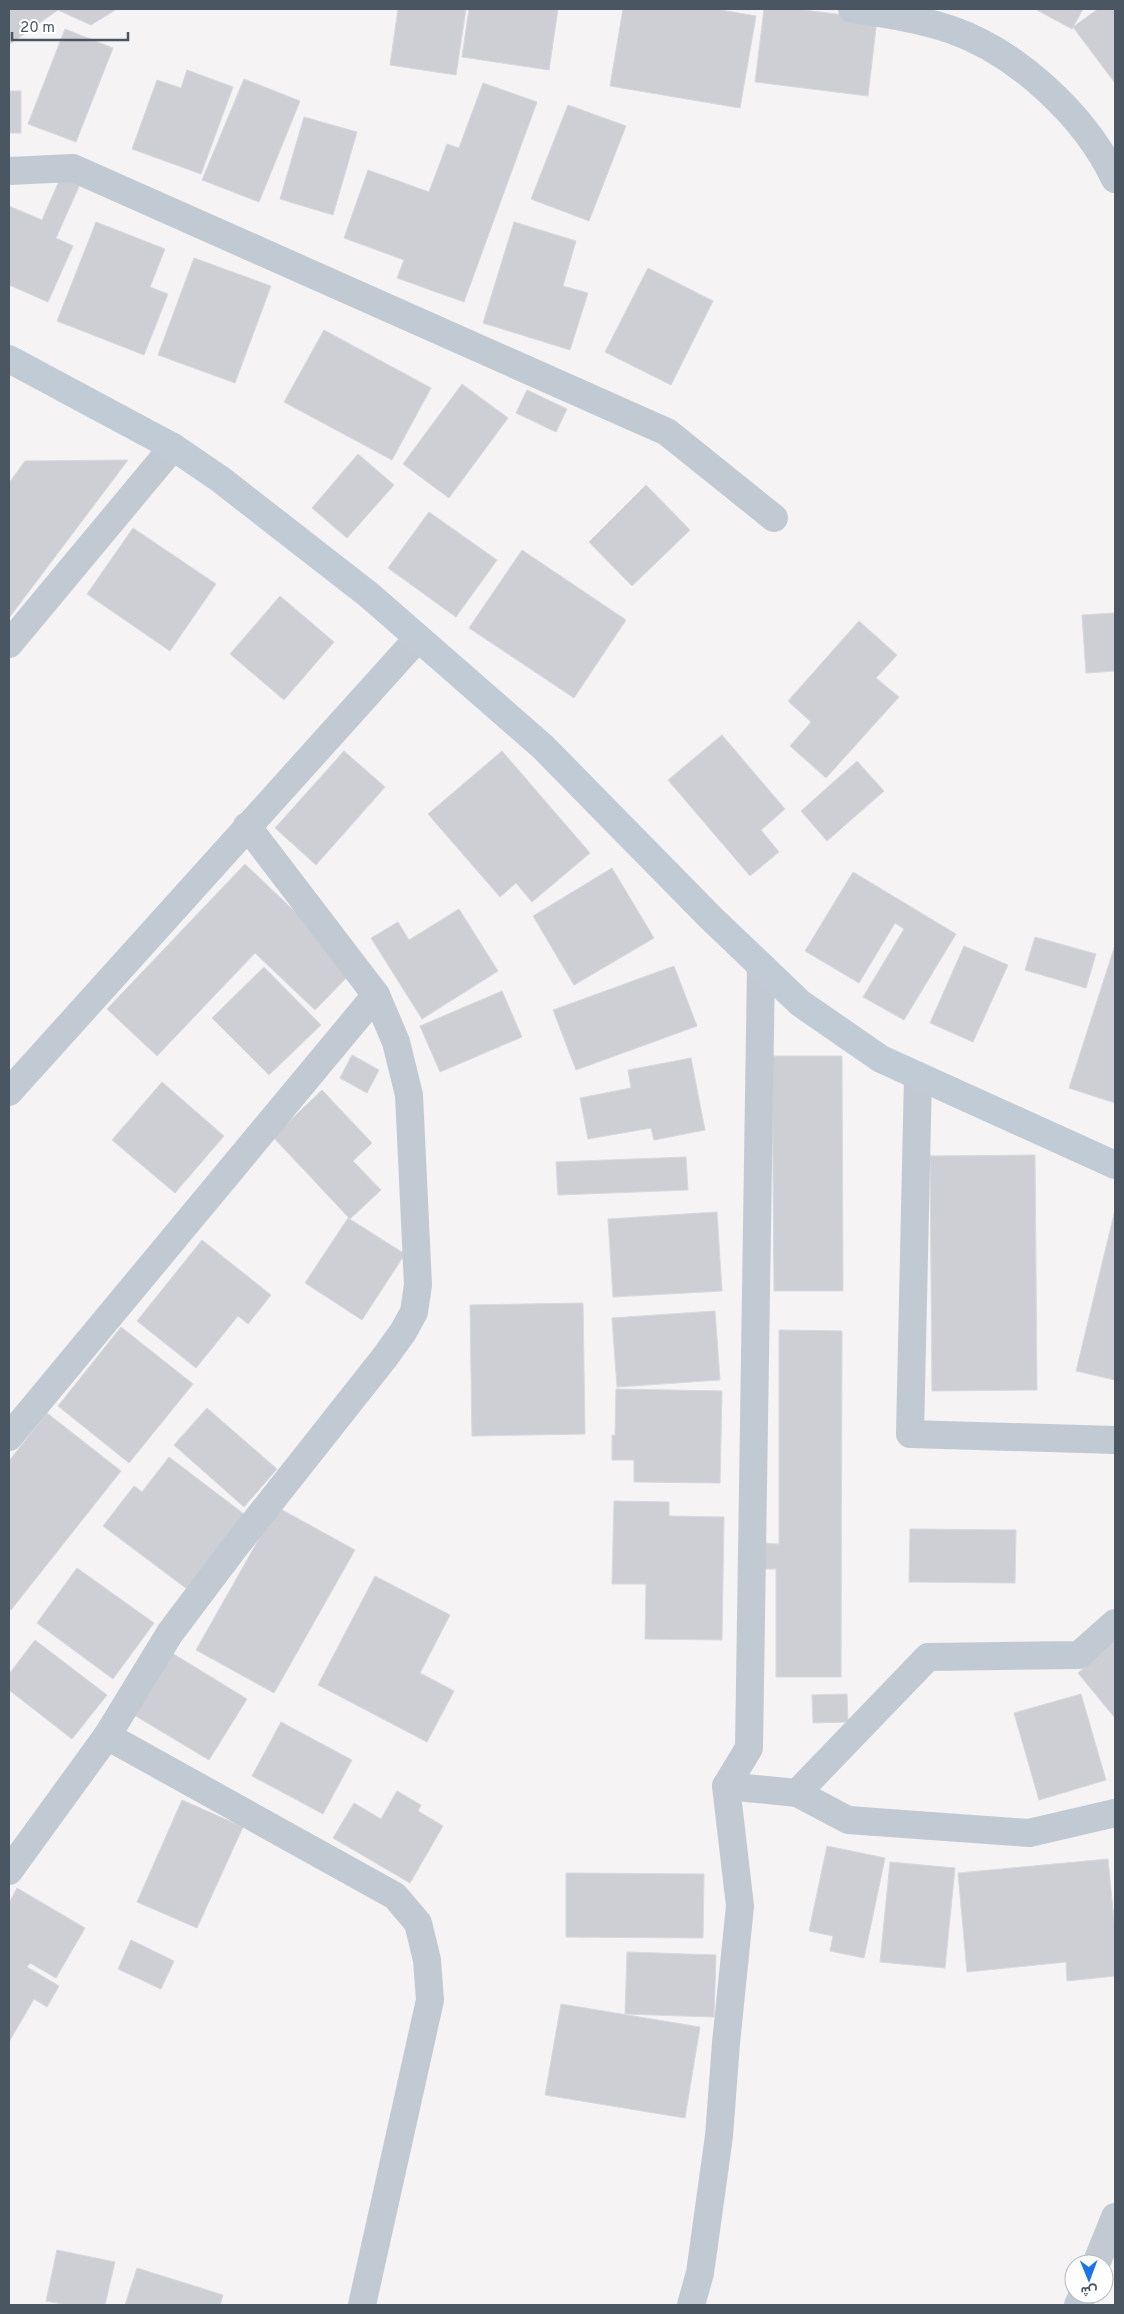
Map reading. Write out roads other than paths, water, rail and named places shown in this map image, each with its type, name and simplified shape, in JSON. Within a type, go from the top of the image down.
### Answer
[{"type":"main road","points":[[9,359],[173,447],[220,479],[369,595],[543,747],[761,966],[808,1009],[881,1060],[1115,1165]]},
{"type":"street","points":[[852,9],[922,21],[960,34],[993,50],[1030,76],[1073,116],[1106,159],[1115,179]]},
{"type":"street","points":[[9,171],[73,168],[667,432],[774,518]]},
{"type":"street","points":[[9,644],[173,447]]},
{"type":"street","points":[[9,1092],[418,638]]},
{"type":"street","points":[[9,1871],[107,1736],[170,1633],[234,1548],[385,1357],[414,1312],[418,1284],[409,1095],[396,1042],[376,995],[247,826]]},
{"type":"street","points":[[691,2305],[700,2273],[719,2136],[740,1906],[726,1786],[749,1748],[761,966]]},
{"type":"street","points":[[9,1437],[376,995]]},
{"type":"street","points":[[918,1076],[910,1434],[1115,1440]]},
{"type":"street","points":[[797,1793],[928,1657],[1079,1655],[1115,1623]]},
{"type":"street","points":[[107,1736],[395,1896],[418,1923],[427,1960],[430,2000],[362,2305]]},
{"type":"street","points":[[726,1786],[797,1793],[848,1820],[1029,1833],[1115,1813]]},
{"type":"street","points":[[1100,2254],[1115,2218]]}]
